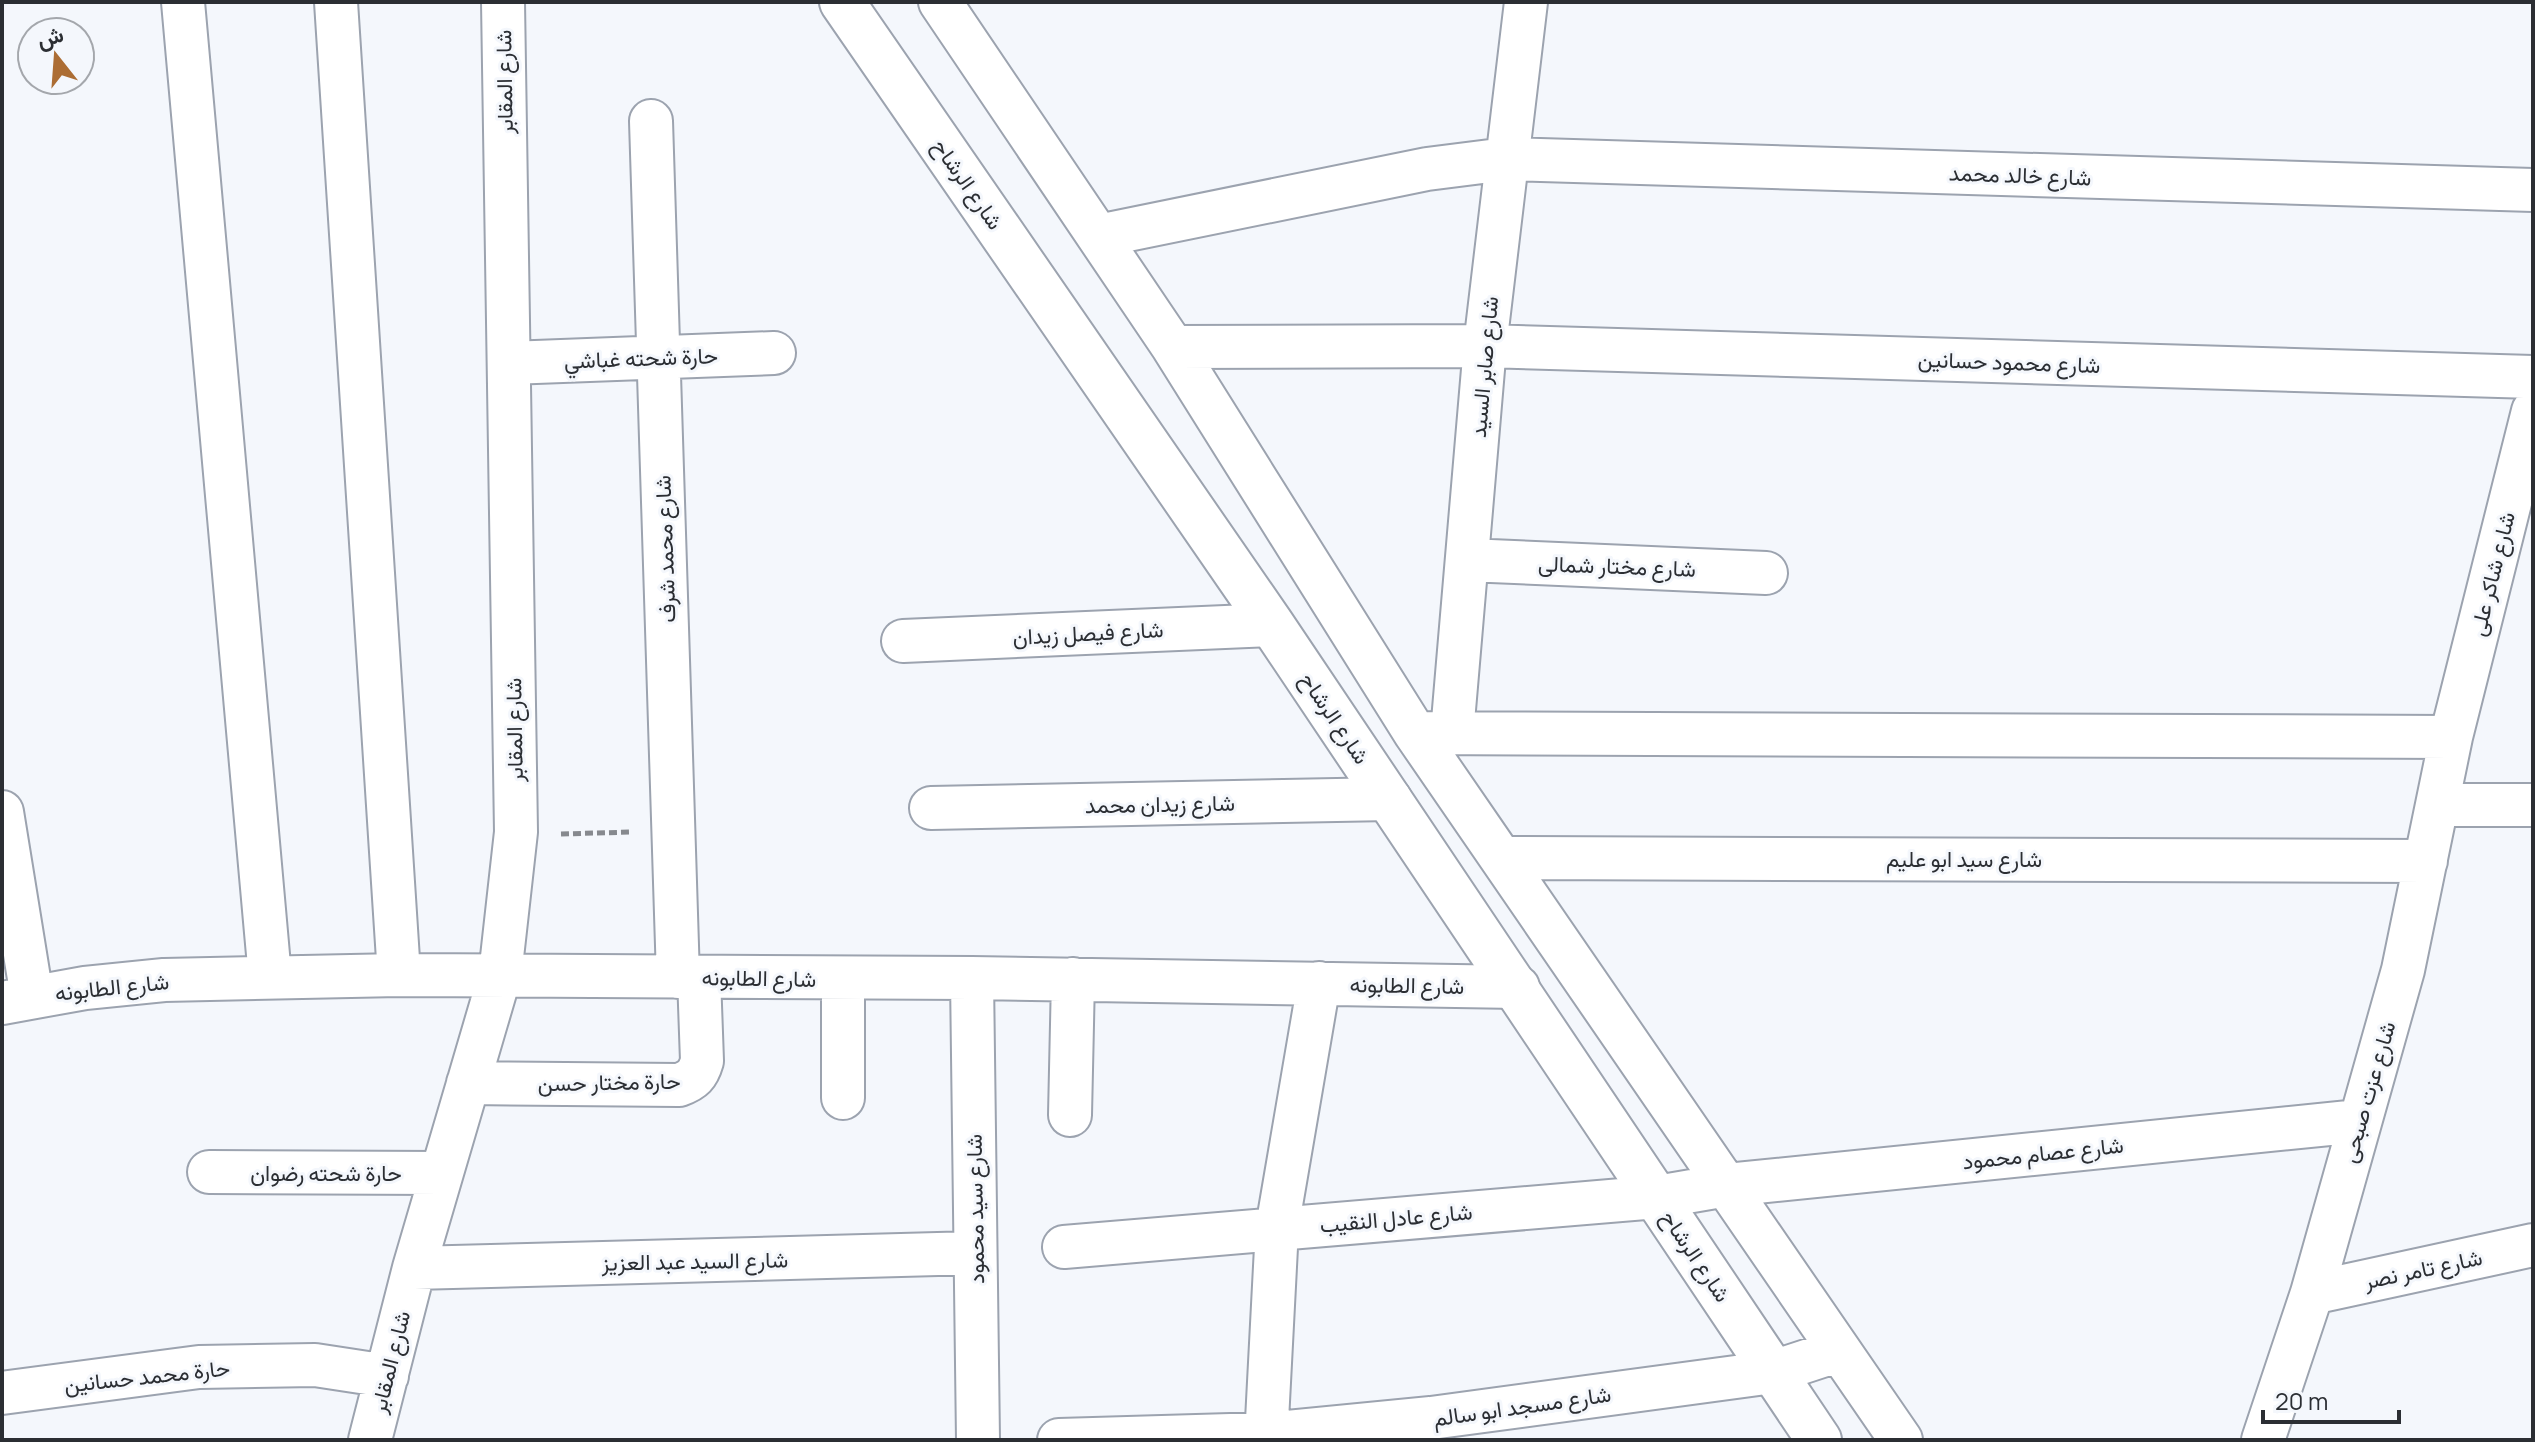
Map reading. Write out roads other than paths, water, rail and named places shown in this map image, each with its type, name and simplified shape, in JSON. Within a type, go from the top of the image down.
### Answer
[{"type":"main road","name":"شارع الرشاح","points":[[842,2],[1518,987],[1819,1440]]},
{"type":"street","points":[[183,2],[270,977]]},
{"type":"street","points":[[336,2],[399,975]]},
{"type":"street","name":"شارع المقابر","points":[[370,1440],[414,1268],[500,975],[516,832],[503,2]]},
{"type":"street","points":[[940,2],[1433,733],[1502,858],[1837,1351],[1901,1440]]},
{"type":"street","name":"شارع صابر السيد","points":[[1433,733],[1467,560],[1485,346],[1526,2]]},
{"type":"street","name":"شارع محمد شرف","points":[[651,121],[673,832],[688,977]]},
{"type":"street","name":"شارع خالد محمد","points":[[1098,236],[1427,169],[1506,159],[2533,190]]},
{"type":"street","name":"شارع محمود حسانين","points":[[1173,347],[1485,346],[2533,377]]},
{"type":"street","name":"حارة شحته غباشي","points":[[509,363],[774,353]]},
{"type":"street","name":"شارع شاكر على","points":[[2451,737],[2533,411]]},
{"type":"street","name":"شارع مختار شمالى","points":[[1467,560],[1766,573]]},
{"type":"street","name":"شارع فيصل زيدان","points":[[903,641],[1272,625]]},
{"type":"street","points":[[1433,733],[2451,737]]},
{"type":"street","name":"شارع عزت صبحى","points":[[2263,1440],[2312,1293],[2403,970],[2451,737]]},
{"type":"street","name":"شارع زيدان محمد","points":[[931,808],[1390,799]]},
{"type":"street","points":[[2438,805],[2533,805]]},
{"type":"street","points":[[2,812],[17,1000]]},
{"type":"street","name":"شارع سيد ابو عليم","points":[[1502,858],[2426,861]]},
{"type":"street","name":"شارع الطابونه","points":[[17,1000],[164,980],[399,975],[1073,979],[1518,987]]},
{"type":"street","name":"حارة مختار حسن","points":[[468,1083],[679,1085],[691,1081],[699,1072],[702,1061],[688,977]]},
{"type":"street","name":"شارع سيد محمود","points":[[972,978],[978,1440]]},
{"type":"street","points":[[843,979],[843,1098]]},
{"type":"street","points":[[1070,1115],[1073,979]]},
{"type":"street","points":[[1266,1437],[1277,1228],[1319,983]]},
{"type":"street","name":"شارع عصام محمود","points":[[1727,1185],[2359,1121]]},
{"type":"street","name":"حارة شحته رضوان","points":[[209,1172],[442,1173]]},
{"type":"street","name":"شارع عادل النقيب","points":[[1064,1247],[1657,1197],[1727,1185]]},
{"type":"street","name":"شارع تامر نصر","points":[[2312,1293],[2533,1245]]},
{"type":"street","name":"شارع السيد عبد العزيز","points":[[414,1268],[975,1253]]},
{"type":"street","name":"شارع مسجد ابو سالم","points":[[1059,1440],[1266,1437],[1773,1372],[1837,1351]]},
{"type":"street","name":"حارة محمد حسانين","points":[[2,1393],[199,1367],[315,1365],[387,1376]]}]
